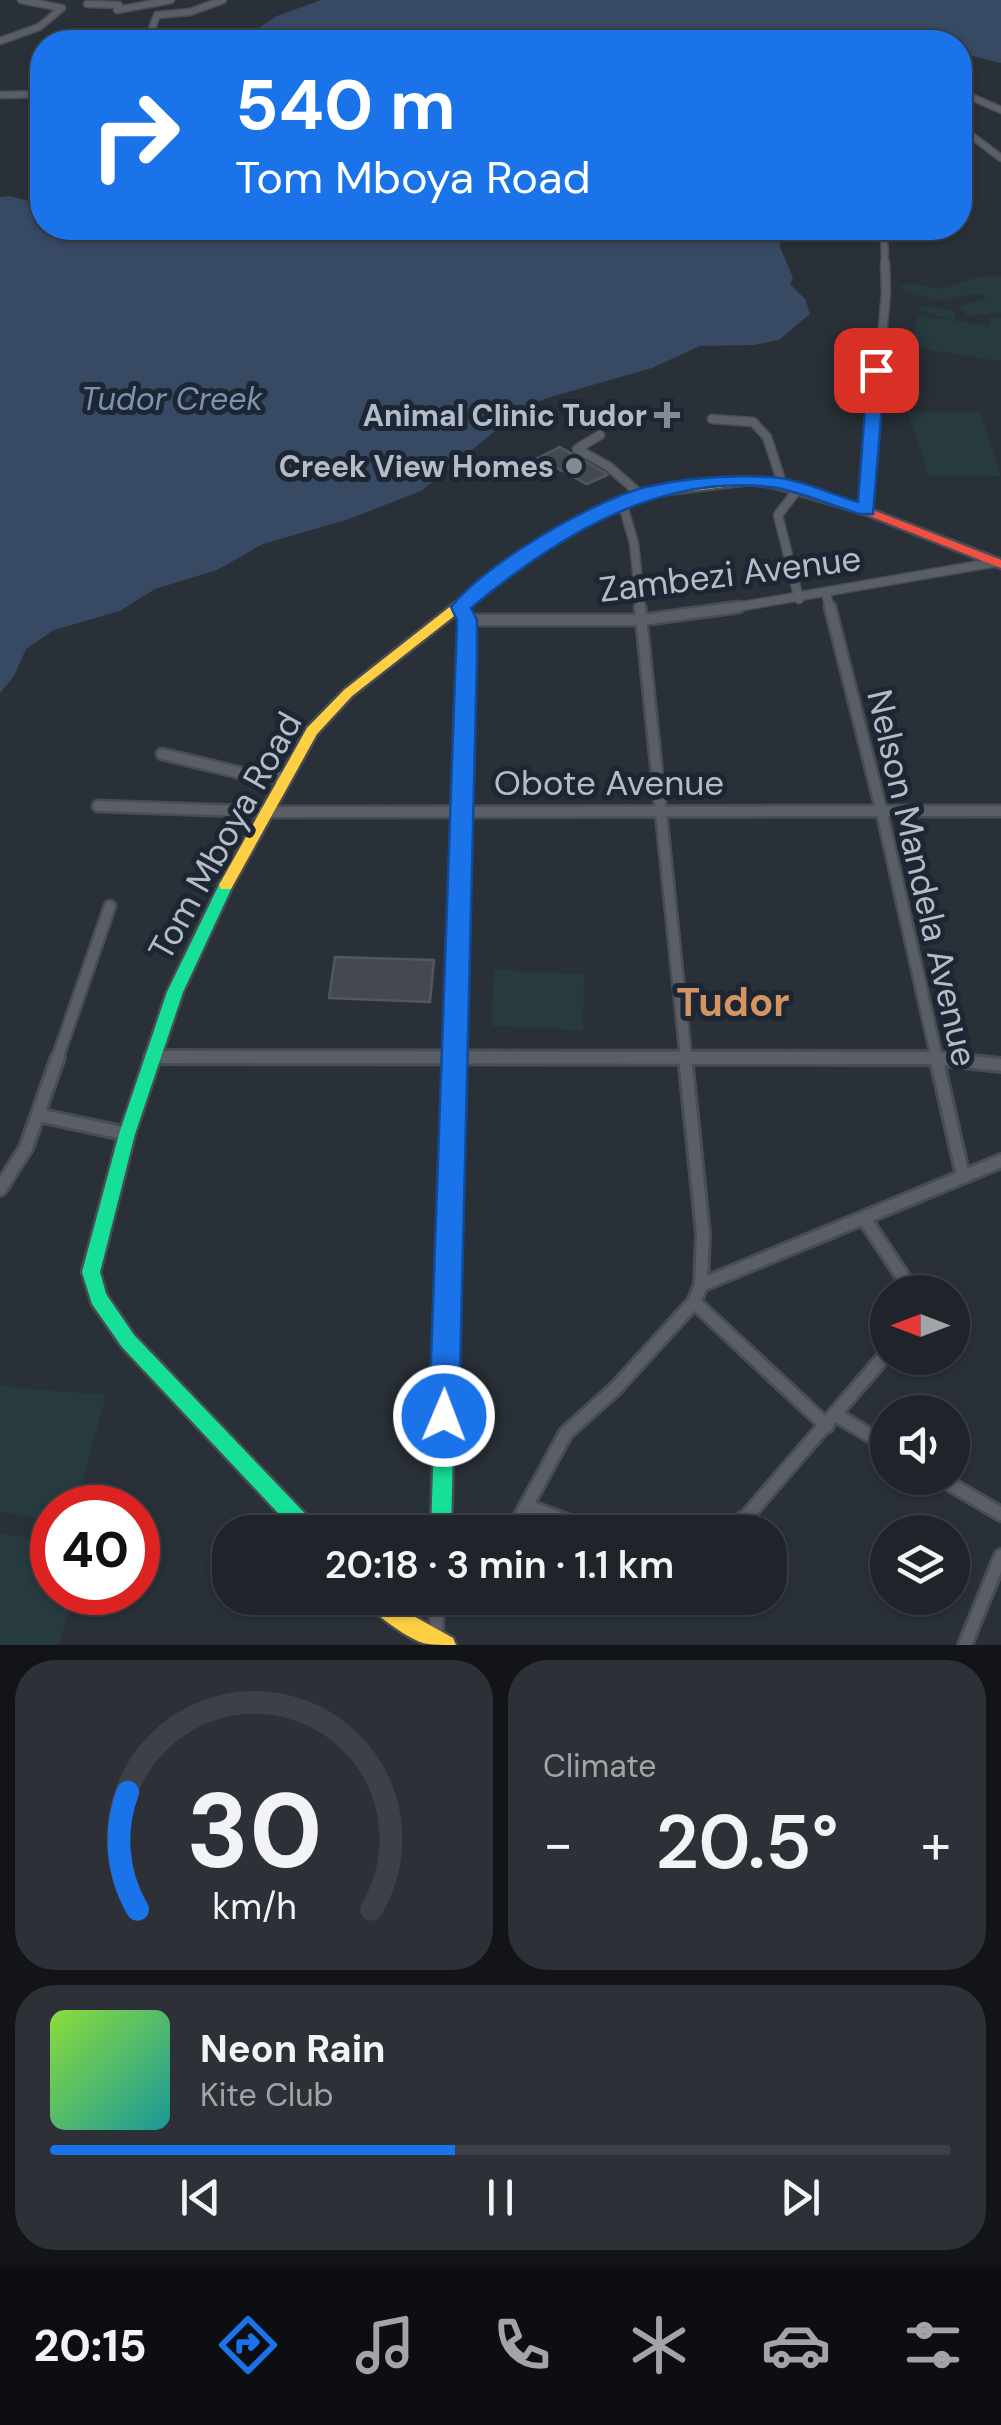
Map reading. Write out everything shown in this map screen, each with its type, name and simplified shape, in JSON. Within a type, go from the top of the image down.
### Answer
[{"type":"main road","name":"Tom Mboya Road","points":[[293,1515],[128,1341],[92,1286],[102,1219],[150,1057],[198,942],[322,718],[464,613],[507,568],[641,495],[708,484],[782,484],[866,510],[999,563]]},
{"type":"main road","points":[[441,1515],[463,811],[464,613]]},
{"type":"main road","points":[[395,1615],[440,1643]]},
{"type":"street","points":[[20,0],[62,8],[33,30]]},
{"type":"street","points":[[87,4],[120,5],[117,10],[126,10],[170,0]]},
{"type":"street","points":[[151,30],[157,15],[190,12],[223,0]]},
{"type":"street","points":[[0,41],[30,32]]},
{"type":"street","points":[[0,96],[30,95]]},
{"type":"street","points":[[972,97],[1001,110]]},
{"type":"street","points":[[972,136],[1001,158]]},
{"type":"street","points":[[866,510],[886,293],[884,240]]},
{"type":"street","points":[[712,419],[753,422],[767,437],[782,484]]},
{"type":"street","points":[[600,435],[577,449],[608,466],[641,495]]},
{"type":"street","points":[[799,488],[780,510],[778,520],[799,598]]},
{"type":"street","points":[[524,1515],[566,1433],[616,1388],[694,1302],[701,1285],[702,1234],[662,810],[634,543],[622,502]]},
{"type":"street","name":"Zambezi Avenue","points":[[464,613],[642,620],[826,594],[999,563]]},
{"type":"street","name":"Nelson Mandela Avenue","points":[[826,594],[882,812],[962,1176]]},
{"type":"street","points":[[162,754],[258,776],[288,777]]},
{"type":"street","name":"Obote Avenue","points":[[98,806],[268,812],[1001,810]]},
{"type":"street","points":[[0,1190],[26,1148],[110,906]]},
{"type":"street","points":[[150,1057],[935,1058],[1001,1065]]},
{"type":"street","points":[[38,1115],[127,1134]]},
{"type":"street","points":[[701,1285],[1001,1161]]},
{"type":"street","points":[[864,1218],[902,1275]]},
{"type":"street","points":[[694,1302],[831,1421],[870,1438]]},
{"type":"street","points":[[748,1515],[870,1374]]},
{"type":"street","points":[[969,1495],[1001,1514]]},
{"type":"street","points":[[529,1507],[551,1515]]},
{"type":"street","points":[[965,1645],[1001,1556]]},
{"type":"street","points":[[440,1615],[440,1643]]},
{"type":"green space","points":[[978,277],[1001,277],[1001,313],[968,316],[959,307],[987,297],[976,293],[939,301],[897,287],[910,283],[941,289]]},
{"type":"green space","points":[[927,306],[956,311],[954,321],[989,326],[990,316],[1001,318],[1001,361],[911,347],[918,316],[952,320],[914,309]]},
{"type":"green space","points":[[908,412],[980,412],[1001,476],[929,477]]},
{"type":"green space","points":[[494,970],[584,974],[583,1030],[491,1026]]},
{"type":"green space","points":[[0,1386],[106,1395],[82,1485],[30,1485],[30,1517],[0,1512]]},
{"type":"green space","points":[[0,1533],[30,1538],[30,1615],[67,1615],[59,1645],[0,1645]]},
{"type":"water","points":[[321,0],[1001,0],[1001,63],[972,56],[972,30],[255,30],[277,16]]},
{"type":"water","name":"Tudor Creek","points":[[0,197],[30,202],[30,240],[781,240],[793,278],[790,284],[805,299],[810,314],[779,340],[754,345],[700,346],[652,368],[511,412],[499,428],[421,491],[349,519],[263,544],[217,570],[155,589],[120,611],[54,630],[26,649],[14,676],[0,693]]},
{"type":"building","name":"Creek View Homes","points":[[560,447],[607,475],[587,484],[538,458]]},
{"type":"building","points":[[335,957],[434,960],[430,1002],[329,998]]},
{"type":"traffic: fast","points":[[226,885],[175,992],[127,1134],[91,1272],[98,1298],[128,1341],[293,1515]]},
{"type":"traffic: fast","points":[[441,1515],[454,1066]]},
{"type":"traffic: slow","points":[[226,885],[312,731],[348,693],[507,568],[592,517],[648,493],[749,481],[774,484]]},
{"type":"traffic: slow","points":[[454,1066],[467,620],[461,607]]},
{"type":"traffic: slow","points":[[395,1615],[446,1645]]},
{"type":"traffic: jam","points":[[774,484],[866,511],[1001,564]]},
{"type":"place","name":"Animal Clinic Tudor","points":[[667,415]]},
{"type":"place","name":"Creek View Homes","points":[[574,466]]},
{"type":"district","name":"Tudor","points":[[733,1002]]},
{"type":"route","points":[[444,1416],[467,620],[460,607],[546,542],[648,492],[708,484],[773,482],[866,510],[876,370]]}]
